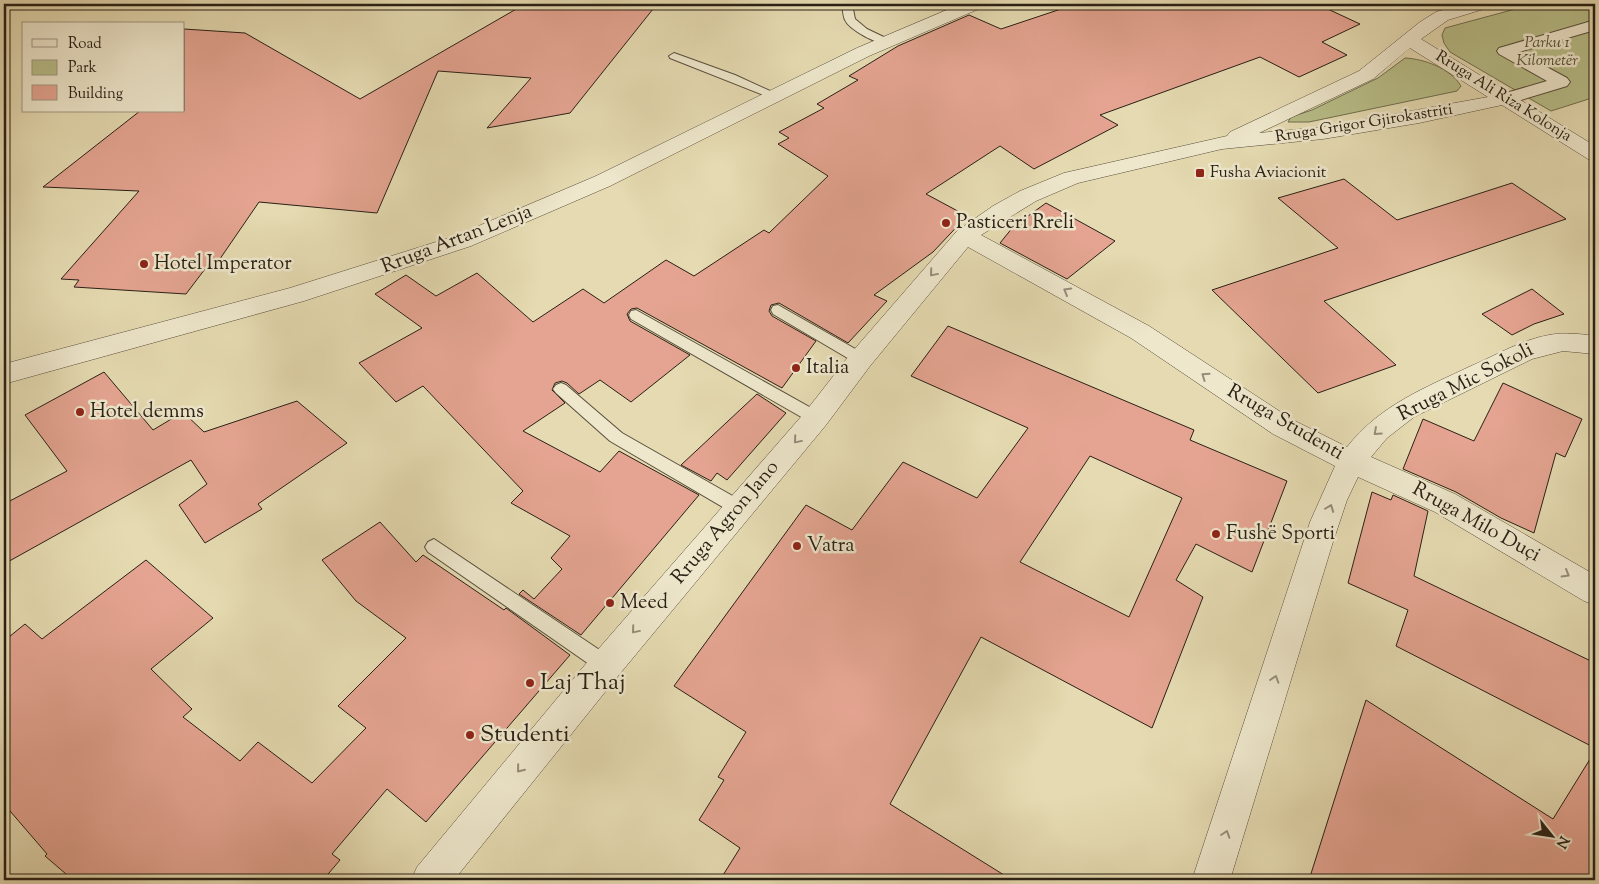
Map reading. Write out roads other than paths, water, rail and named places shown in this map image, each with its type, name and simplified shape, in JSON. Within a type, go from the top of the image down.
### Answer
[{"type":"street","name":"Rruga Artan Lenja","points":[[4,374],[296,295],[463,241],[603,181],[886,42],[975,4]]},
{"type":"street","name":"Rruga Grigor Gjirokastriti","points":[[1222,143],[1366,75],[1426,26],[1442,16],[1481,4]]},
{"type":"street","points":[[1505,99],[1561,82],[1505,51],[1595,25]]},
{"type":"street","name":"Rruga Ali Riza Kolonja","points":[[1410,40],[1595,155]]},
{"type":"street","name":"Rruga Grigor Gjirokastriti","points":[[965,236],[1001,210],[1028,196],[1071,178],[1222,143],[1322,133],[1419,117],[1505,99]]},
{"type":"street","name":"Rruga Agron Jano","points":[[430,880],[606,665],[816,418],[862,359],[965,236]]},
{"type":"street","name":"Rruga Studenti","points":[[965,236],[1140,332],[1283,427],[1353,462],[1331,504],[1211,880]]},
{"type":"street","name":"Rruga Mic Sokoli","points":[[1353,462],[1365,443],[1379,429],[1428,398],[1531,349],[1552,341],[1575,340],[1595,345]]},
{"type":"street","name":"Rruga Milo Duçi","points":[[1353,462],[1445,503],[1595,591]]},
{"type":"lane","points":[[847,4],[850,20],[863,31],[886,42]]},
{"type":"lane","points":[[674,56],[731,76],[774,96]]},
{"type":"lane","points":[[778,310],[862,359]]},
{"type":"lane","points":[[636,315],[816,418]]},
{"type":"lane","points":[[561,389],[616,437],[739,508]]},
{"type":"lane","points":[[434,547],[606,665]]},
{"type":"place","name":"Fusha Aviacionit","points":[[1200,173]]},
{"type":"place","name":"Pasticeri Rreli","points":[[946,223]]},
{"type":"place","name":"Hotel Imperator","points":[[144,264]]},
{"type":"place","name":"Italia","points":[[796,368]]},
{"type":"place","name":"Hotel demms","points":[[80,412]]},
{"type":"place","name":"Fushë Sporti","points":[[1216,534]]},
{"type":"place","name":"Vatra","points":[[797,546]]},
{"type":"place","name":"Meed","points":[[610,603]]},
{"type":"place","name":"Laj Thaj","points":[[530,683]]},
{"type":"place","name":"Studenti","points":[[470,735]]},
{"type":"park label","name":"Parku 1 Kilometër","points":[[1547,52]]}]
